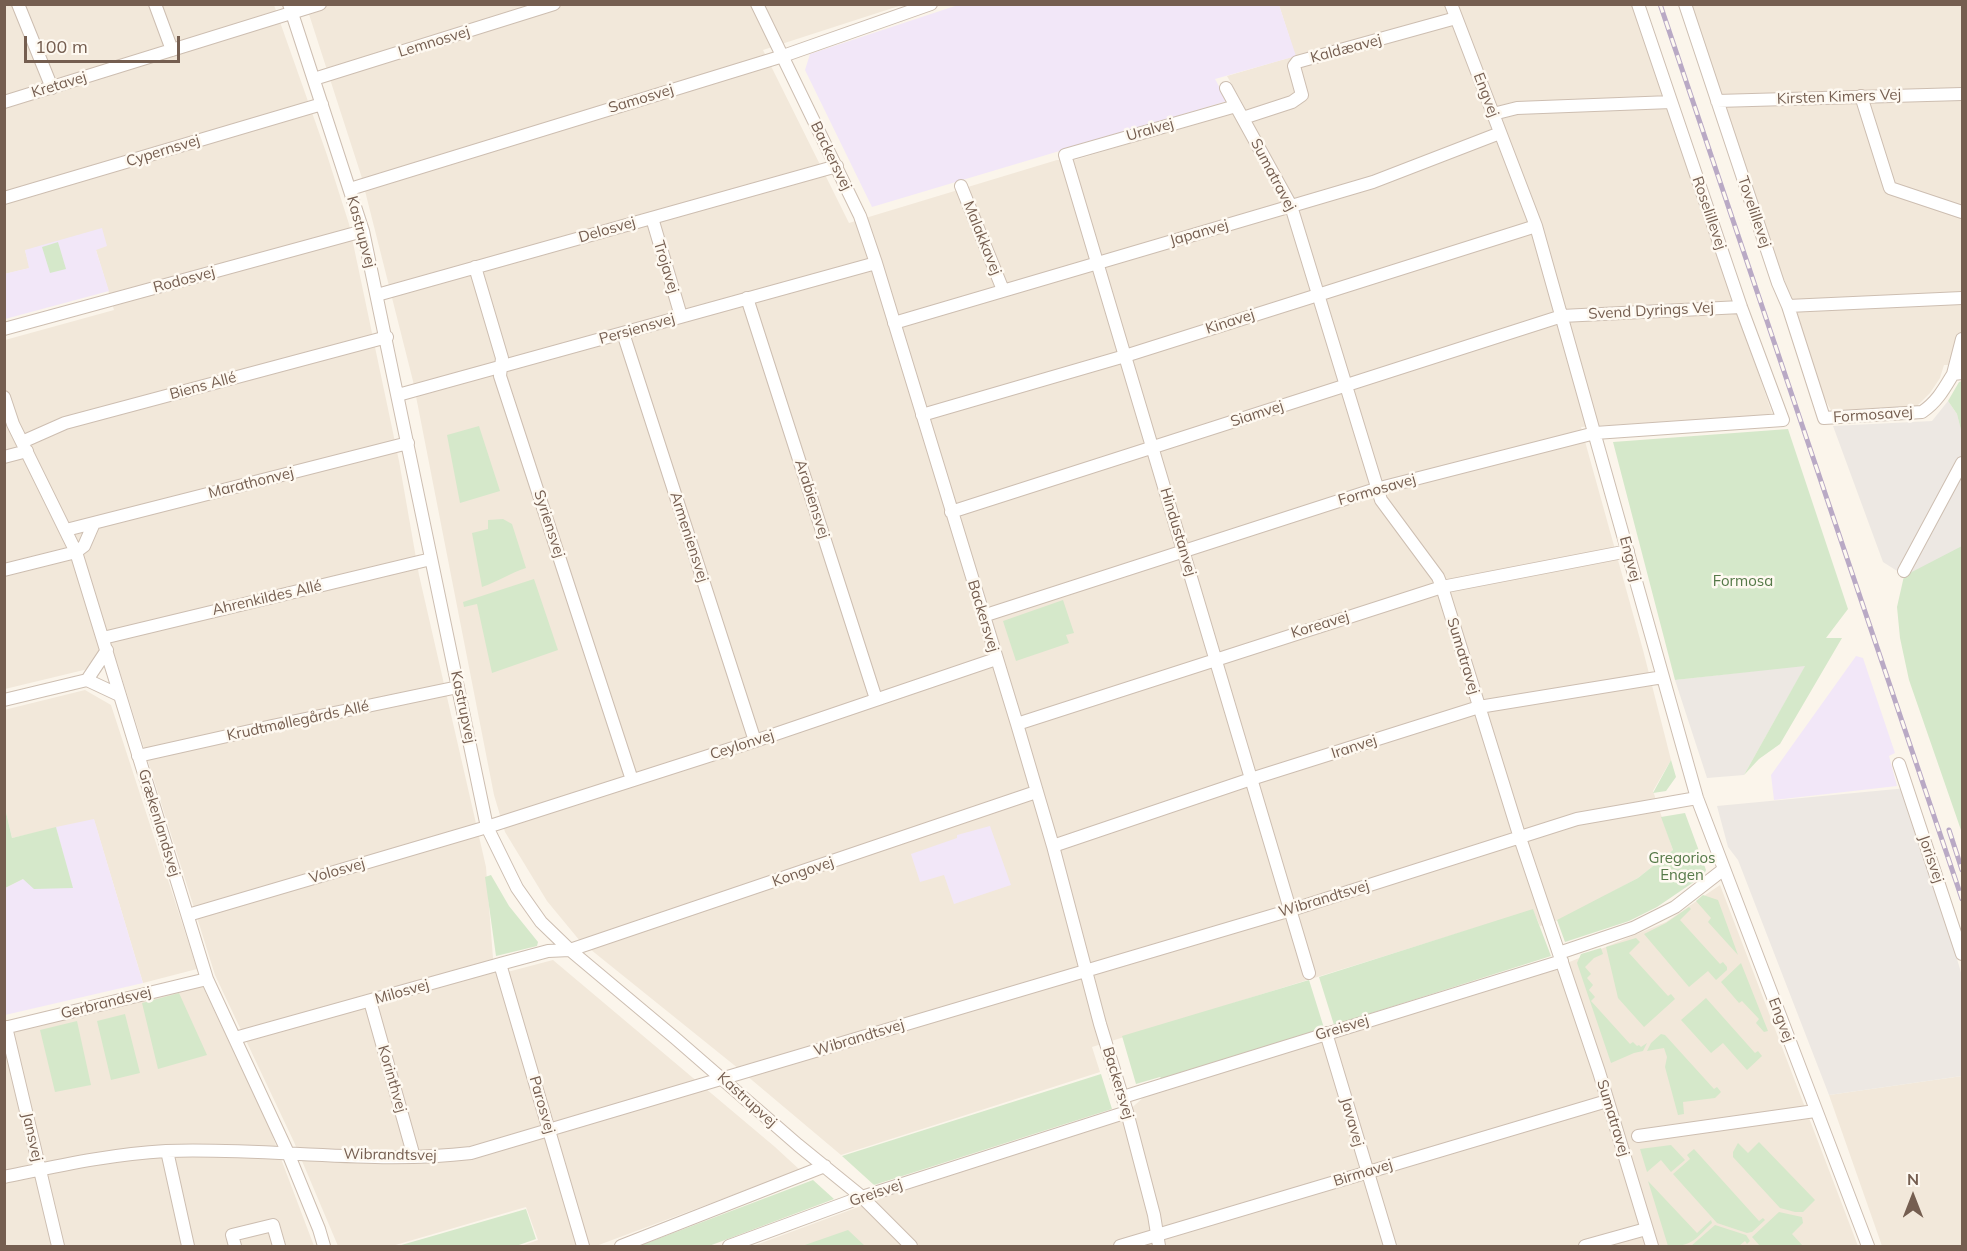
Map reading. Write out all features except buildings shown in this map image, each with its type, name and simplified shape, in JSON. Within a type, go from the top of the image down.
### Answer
[{"type":"street","points":[[18,4],[52,88]]},
{"type":"street","points":[[155,4],[172,50]]},
{"type":"street","name":"Kretavej","points":[[4,102],[172,50],[290,9],[320,4]]},
{"type":"street","name":"Lemnosvej","points":[[314,79],[554,4]]},
{"type":"street","name":"Backersvej","points":[[757,4],[860,216],[876,263],[1053,846],[1100,1024],[1127,1112],[1158,1241]]},
{"type":"street","name":"Samosvej","points":[[350,189],[783,56],[931,4]]},
{"type":"street","name":"Engvej","points":[[1451,4],[1536,226],[1697,798],[1868,1246]]},
{"type":"street","name":"Roselillevej","points":[[1638,4],[1741,307],[1783,420]]},
{"type":"street","name":"Tovelillevej","points":[[1685,4],[1716,102],[1788,306],[1824,418]]},
{"type":"street","name":"Kastrupvej","points":[[290,9],[363,231],[387,337],[487,827],[517,888],[541,922],[570,950],[862,1197],[911,1246]]},
{"type":"street","name":"Kaldæavej","points":[[1243,118],[1292,102],[1302,95],[1294,66],[1297,62],[1456,18]]},
{"type":"street","name":"Sumatravej","points":[[1226,88],[1292,206],[1376,489],[1381,500],[1438,577],[1442,587],[1520,838],[1561,957],[1652,1246]]},
{"type":"street","name":"Kirsten Kimers Vej","points":[[1716,102],[1962,94]]},
{"type":"street","points":[[1861,96],[1890,188],[1962,212]]},
{"type":"street","points":[[1493,114],[1517,108],[1671,102]]},
{"type":"street","name":"Cypernsvej","points":[[4,198],[322,104]]},
{"type":"street","name":"Uralvej","points":[[1065,155],[1236,106]]},
{"type":"street","name":"Japanvej","points":[[894,323],[1373,182],[1500,133]]},
{"type":"street","name":"Hindustanvej","points":[[1065,155],[1291,910]]},
{"type":"street","name":"Delosvej","points":[[377,295],[837,166]]},
{"type":"street","name":"Malakkavej","points":[[961,186],[1003,290]]},
{"type":"street","name":"Trojavej","points":[[652,218],[681,316]]},
{"type":"street","name":"Kinavej","points":[[922,415],[1125,356],[1536,226]]},
{"type":"street","name":"Rodosvej","points":[[4,329],[363,231]]},
{"type":"street","name":"Persiensvej","points":[[398,395],[876,263]]},
{"type":"street","name":"Syriensvej","points":[[475,267],[502,358],[500,376],[632,780]]},
{"type":"street","name":"Arabiensvej","points":[[747,298],[876,699]]},
{"type":"street","points":[[1788,306],[1962,298]]},
{"type":"street","name":"Svend Dyrings Vej","points":[[1562,316],[1741,307]]},
{"type":"street","name":"Siamvej","points":[[951,512],[1562,316]]},
{"type":"street","name":"Armeniensvej","points":[[623,333],[756,741]]},
{"type":"street","name":"Biens Allé","points":[[4,457],[65,423],[387,337]]},
{"type":"street","points":[[1958,374],[1962,339]]},
{"type":"street","name":"Formosavej","points":[[1824,418],[1922,412],[1932,406],[1958,374]]},
{"type":"street","name":"Grækenlandsvej","points":[[4,397],[13,424],[76,552],[207,979],[288,1153],[324,1246]]},
{"type":"street","name":"Formosavej","points":[[983,616],[1376,489],[1595,433],[1783,420]]},
{"type":"street","name":"Marathonvej","points":[[66,530],[408,443]]},
{"type":"street","points":[[1904,571],[1962,463]]},
{"type":"street","points":[[4,570],[76,552],[84,546],[94,523]]},
{"type":"street","name":"Koreavej","points":[[1017,724],[1442,587],[1628,551]]},
{"type":"street","name":"Ahrenkildes Allé","points":[[105,644],[431,559]]},
{"type":"street","points":[[87,680],[105,644]]},
{"type":"street","name":"Ceylonvej","points":[[487,827],[756,741],[996,659]]},
{"type":"street","name":"Iranvej","points":[[1053,846],[1479,707],[1663,677]]},
{"type":"street","points":[[4,699],[87,680],[119,695]]},
{"type":"street","name":"Krudtmøllegårds Allé","points":[[138,756],[458,687]]},
{"type":"street","name":"Jorisvej","points":[[1899,764],[1962,954]]},
{"type":"street","name":"Kongovej","points":[[570,950],[1036,792]]},
{"type":"street","name":"Wibrandtsvej","points":[[4,1177],[92,1158],[167,1151],[414,1157],[471,1154],[1291,910],[1577,819],[1697,798]]},
{"type":"street","name":"Volosvej","points":[[188,915],[487,827]]},
{"type":"street","name":"Greisvej","points":[[1123,1097],[1561,957],[1633,928],[1675,907],[1724,869]]},
{"type":"street","points":[[1291,910],[1309,973]]},
{"type":"street","name":"Milosvej","points":[[235,1038],[548,951],[570,950]]},
{"type":"street","name":"Parosvej","points":[[500,964],[583,1246]]},
{"type":"street","name":"Gerbrandsvej","points":[[5,1028],[207,979]]},
{"type":"street","name":"Korinthvej","points":[[370,1001],[414,1157]]},
{"type":"street","name":"Jansvej","points":[[5,1028],[58,1246]]},
{"type":"street","name":"Javavej","points":[[1326,1033],[1389,1246]]},
{"type":"street","name":"Birmavej","points":[[1120,1246],[1158,1241],[1367,1172],[1607,1101]]},
{"type":"street","points":[[1638,1136],[1815,1111]]},
{"type":"street","name":"Greisvej","points":[[729,1246],[862,1197],[1127,1112]]},
{"type":"street","points":[[167,1151],[188,1246]]},
{"type":"street","points":[[621,1246],[825,1166]]},
{"type":"street","points":[[235,1246],[232,1235],[273,1224],[279,1246]]},
{"type":"street","points":[[1585,1246],[1646,1229]]},
{"type":"shaded area","points":[[961,4],[1279,5],[1296,56],[1215,79],[1227,101],[872,207],[805,70],[810,54]]},
{"type":"shaded area","points":[[4,5],[274,5],[349,224],[399,461],[419,575],[486,867],[496,975],[553,960],[800,1170],[596,1246],[521,1246],[538,1240],[526,1207],[392,1246],[338,1246],[294,1142],[215,975],[117,662],[5,689],[5,340],[114,310],[96,250],[25,250],[30,268],[5,274]]},
{"type":"shaded area","points":[[306,5],[902,5],[763,50],[849,223],[1057,160],[1075,160],[1245,108],[1227,76],[1295,56],[1279,5],[1632,5],[1772,413],[1762,416],[1581,427],[1671,760],[1653,791],[1673,850],[1638,878],[1562,919],[1540,926],[1533,910],[1092,1047],[1100,1072],[841,1155],[580,941],[547,901],[505,832],[494,795],[413,381],[361,175]]},
{"type":"shaded area","points":[[1692,5],[1962,5],[1962,365],[1944,365],[1940,378],[1917,406],[1832,412],[1822,394]]},
{"type":"shaded area","points":[[102,228],[107,246],[96,250],[109,291],[5,319],[4,274],[29,268],[25,250]]},
{"type":"shaded area","points":[[1948,401],[1957,414],[1962,434],[1962,547],[1905,576],[1883,562],[1833,426],[1932,421]]},
{"type":"shaded area","points":[[1856,656],[1863,658],[1895,753],[1889,756],[1897,786],[1774,800],[1771,775]]},
{"type":"shaded area","points":[[1806,665],[1744,775],[1707,778],[1675,680]]},
{"type":"shaded area","points":[[85,690],[111,705],[197,969],[143,983],[94,820],[12,838],[5,808],[4,710]]},
{"type":"shaded area","points":[[1907,788],[1962,976],[1962,1076],[1829,1095],[1738,860],[1728,847],[1717,806]]},
{"type":"shaded area","points":[[94,819],[143,983],[5,1015],[5,888],[23,879],[72,888],[56,827]]},
{"type":"shaded area","points":[[990,826],[1011,885],[954,904],[944,875],[920,882],[911,854],[957,838],[957,835]]},
{"type":"shaded area","points":[[1720,885],[1858,1246],[753,1246],[888,1196],[1117,1121],[1145,1096],[1555,968],[1666,922]]},
{"type":"shaded area","points":[[202,985],[269,1127],[314,1246],[5,1246],[4,1034]]},
{"type":"shaded area","points":[[1962,1076],[1962,1246],[1882,1246],[1829,1095]]},
{"type":"green space","points":[[58,242],[66,269],[50,273],[42,247]]},
{"type":"green space","points":[[1962,381],[1962,434],[1957,414],[1948,401],[1959,382]]},
{"type":"green space","points":[[479,426],[500,491],[460,503],[447,435]]},
{"type":"green space","name":"Formosa","points":[[1788,429],[1848,609],[1826,638],[1842,638],[1780,744],[1759,759],[1744,775],[1805,666],[1675,680],[1613,442]]},
{"type":"green space","points":[[503,519],[512,524],[526,568],[482,587],[472,533],[488,529],[488,520]]},
{"type":"green space","points":[[1962,546],[1962,833],[1909,680],[1900,638],[1897,607],[1904,576]]},
{"type":"green space","points":[[534,579],[558,650],[492,673],[477,604],[464,607],[463,602]]},
{"type":"green space","points":[[1063,600],[1074,633],[1066,635],[1069,643],[1016,661],[1003,621]]},
{"type":"green space","points":[[1671,760],[1676,777],[1666,791],[1653,793]]},
{"type":"green space","points":[[5,808],[12,838],[56,827],[73,888],[34,889],[23,879],[5,888]]},
{"type":"green space","name":"Gregorios Engen","points":[[1685,813],[1706,870],[1704,875],[1657,907],[1629,921],[1565,942],[1557,920],[1638,878],[1673,850],[1661,817]]},
{"type":"green space","points":[[491,875],[509,906],[538,942],[537,946],[496,956],[485,877]]},
{"type":"green space","points":[[1703,895],[1718,900],[1738,955],[1708,922],[1711,918],[1696,901]]},
{"type":"green space","points":[[1689,907],[1691,909],[1680,920],[1720,964],[1723,962],[1727,970],[1716,980],[1708,971],[1689,987],[1644,934],[1666,923]]},
{"type":"green space","points":[[1533,909],[1551,956],[1334,1025],[1319,977]]},
{"type":"green space","points":[[1636,938],[1640,942],[1629,953],[1668,996],[1671,994],[1675,999],[1644,1027],[1618,998],[1606,947]]},
{"type":"green space","points":[[1601,948],[1603,954],[1594,958],[1585,967],[1591,974],[1587,978],[1593,985],[1589,990],[1595,997],[1591,1001],[1630,1044],[1633,1042],[1641,1047],[1647,1043],[1643,1051],[1611,1063],[1577,963],[1581,954]]},
{"type":"green space","points":[[1741,963],[1768,1031],[1764,1032],[1756,1023],[1759,1019],[1742,1001],[1739,1003],[1721,982]]},
{"type":"green space","points":[[1309,980],[1324,1028],[1162,1079],[1160,1077],[1136,1084],[1122,1036]]},
{"type":"green space","points":[[179,993],[207,1055],[158,1069],[142,1003]]},
{"type":"green space","points":[[1706,998],[1755,1053],[1758,1051],[1762,1056],[1747,1070],[1723,1043],[1711,1053],[1681,1020]]},
{"type":"green space","points":[[125,1014],[140,1073],[111,1080],[97,1021]]},
{"type":"green space","points":[[77,1021],[91,1085],[55,1092],[40,1030]]},
{"type":"green space","points":[[1661,1034],[1665,1035],[1714,1089],[1717,1087],[1721,1092],[1715,1098],[1683,1102],[1684,1114],[1678,1115],[1665,1067],[1667,1057],[1664,1048],[1647,1051],[1651,1043]]},
{"type":"green space","points":[[1101,1074],[1112,1109],[874,1185],[842,1156]]},
{"type":"green space","points":[[1759,1142],[1815,1200],[1803,1212],[1780,1208],[1733,1157],[1738,1143],[1748,1153]]},
{"type":"green space","points":[[1671,1145],[1685,1160],[1671,1172],[1661,1160],[1647,1172],[1640,1149]]},
{"type":"green space","points":[[1694,1149],[1759,1221],[1763,1218],[1765,1220],[1752,1232],[1747,1233],[1717,1223],[1673,1174],[1690,1159],[1687,1155]]},
{"type":"green space","points":[[813,1180],[834,1199],[709,1246],[639,1246]]},
{"type":"green space","points":[[1648,1181],[1697,1233],[1711,1220],[1712,1223],[1697,1238],[1688,1243],[1668,1246]]},
{"type":"green space","points":[[526,1209],[536,1239],[516,1246],[398,1246]]},
{"type":"green space","points":[[1779,1212],[1802,1217],[1803,1223],[1792,1234],[1803,1246],[1760,1246],[1752,1237]]},
{"type":"green space","points":[[1715,1225],[1746,1235],[1750,1241],[1747,1244],[1745,1241],[1739,1246],[1691,1246]]},
{"type":"green space","points":[[848,1230],[865,1246],[802,1246]]},
{"type":"railway","points":[[1660,4],[1962,899]]},
{"type":"railway","points":[[1949,830],[1962,870]]}]
